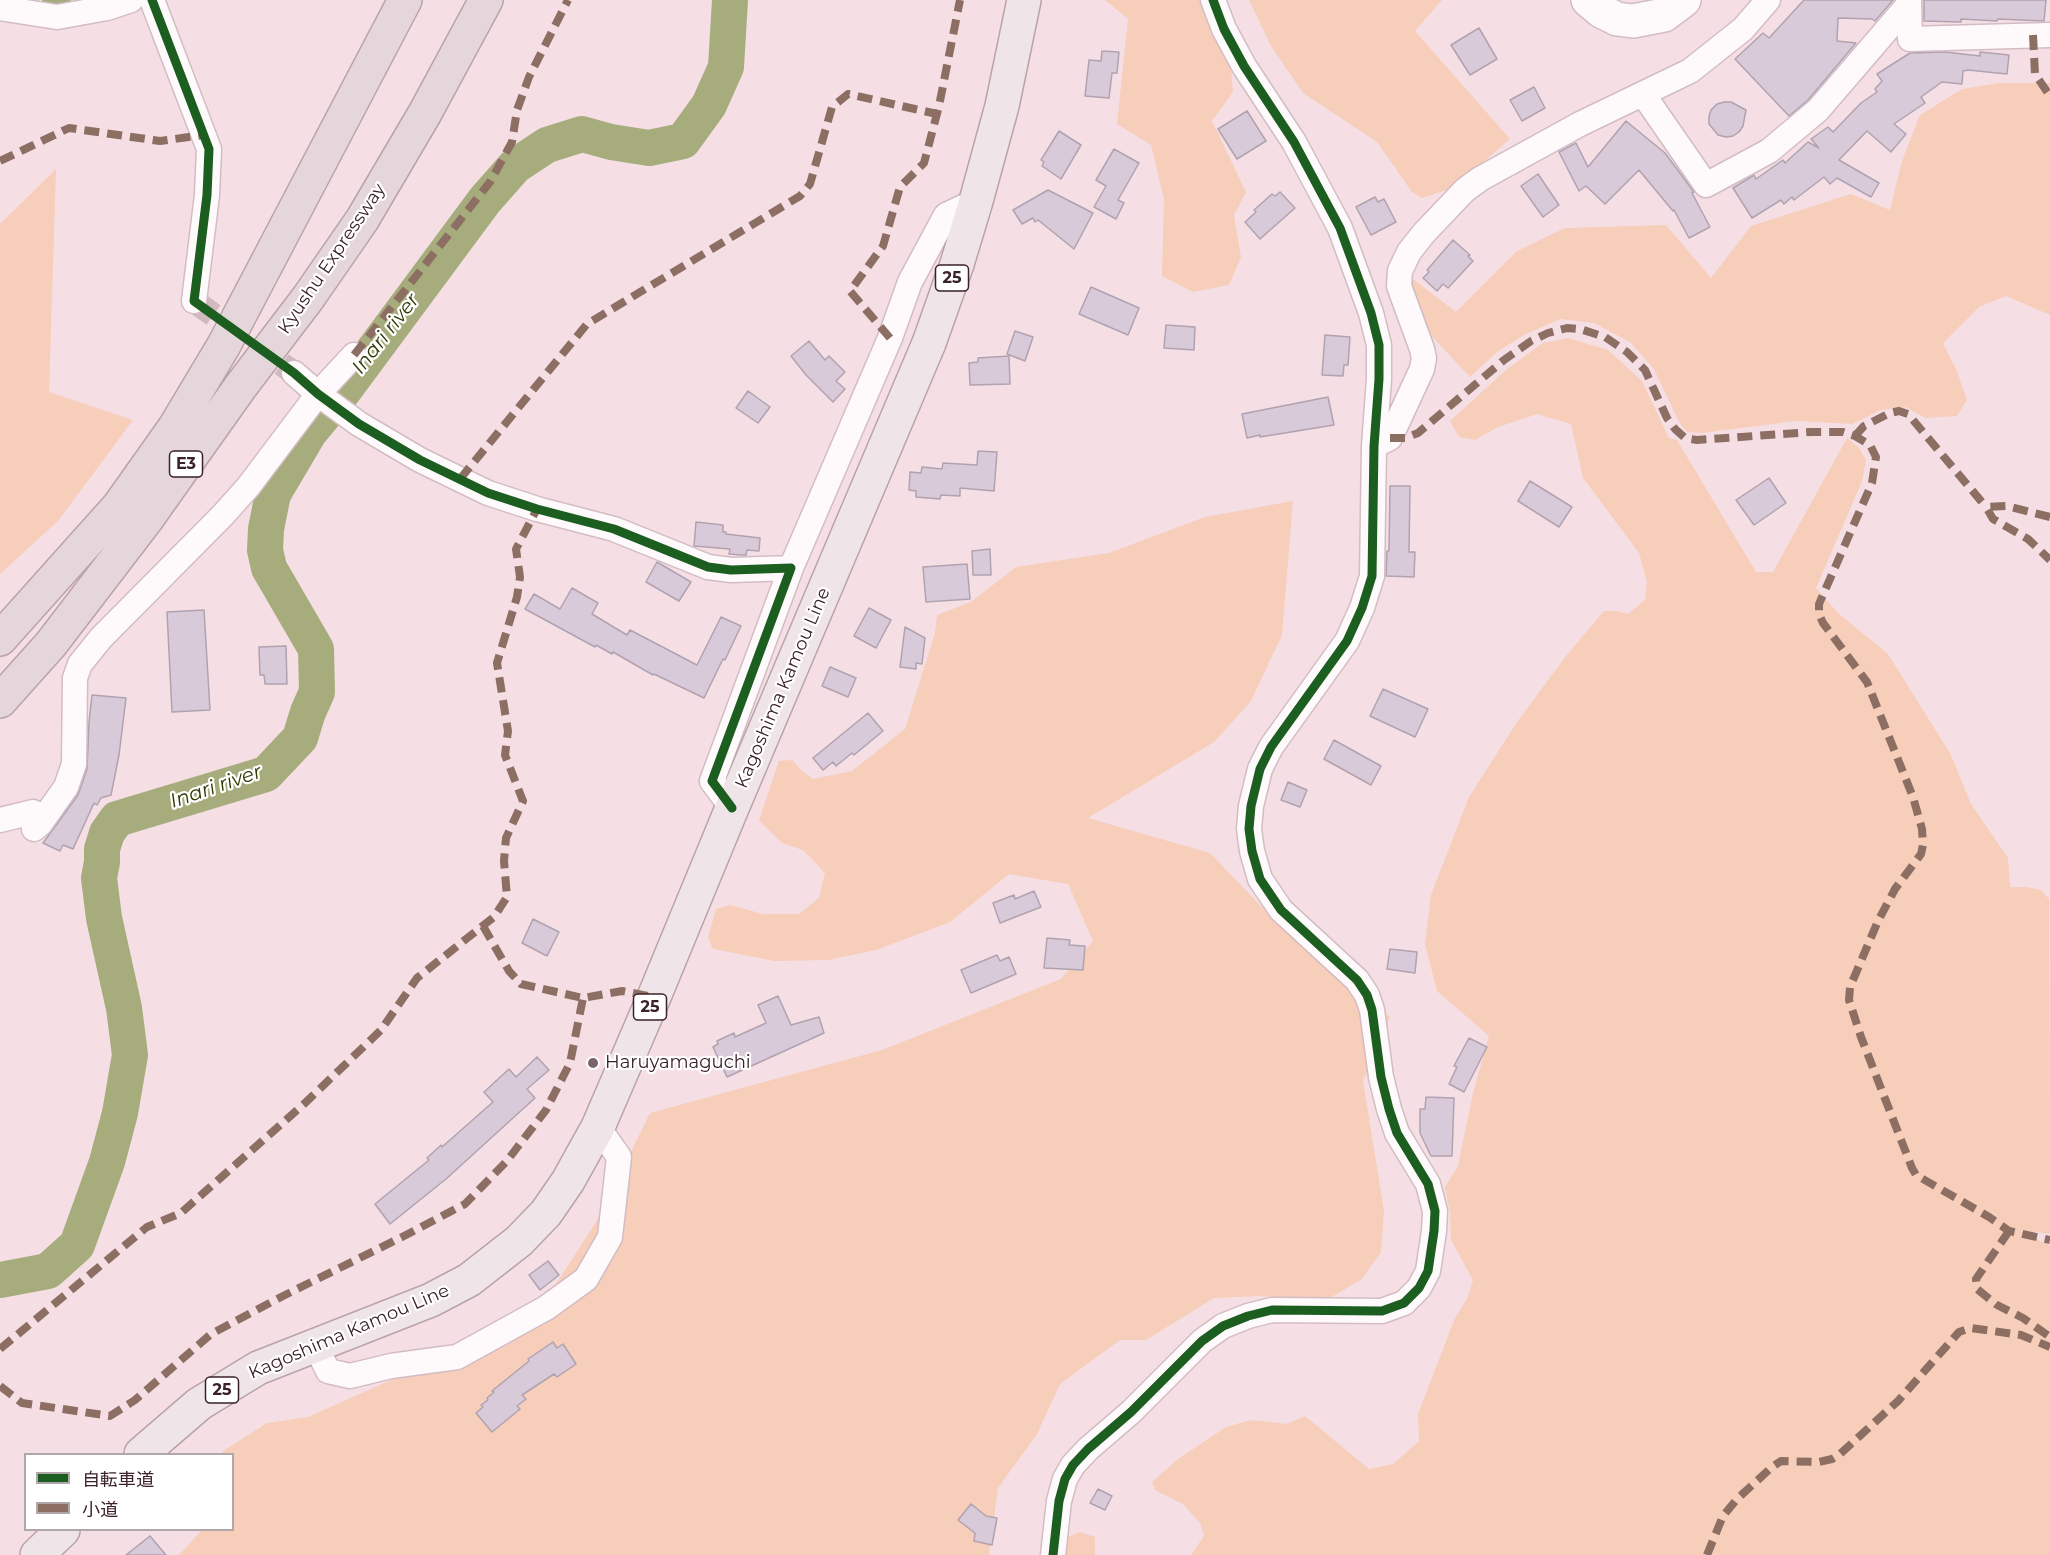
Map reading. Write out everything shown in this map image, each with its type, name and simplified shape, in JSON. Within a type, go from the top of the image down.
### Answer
[{"type":"highway","name":"E3","points":[[0,639],[119,506],[175,427],[224,345],[405,0]]},
{"type":"highway","name":"Kyushu Expressway","points":[[0,701],[51,644],[146,520],[241,386],[308,298],[362,220],[425,113],[486,0]]},
{"type":"main road","name":"Kagoshima Kamou Line","points":[[143,1453],[199,1404],[258,1368],[431,1300],[468,1280],[510,1248],[546,1213],[568,1181],[598,1127],[929,343],[976,201],[1002,106],[1024,0]]},
{"type":"main road","points":[[37,1555],[62,1531]]},
{"type":"street","points":[[0,8],[57,17],[107,8],[131,0]]},
{"type":"street","points":[[152,0],[208,149],[207,195],[194,301]]},
{"type":"street","points":[[1053,1555],[1059,1501],[1065,1479],[1073,1465],[1131,1412],[1202,1341],[1223,1326],[1272,1310],[1382,1311],[1404,1303],[1419,1288],[1428,1271],[1434,1232],[1433,1202],[1428,1184],[1397,1133],[1389,1109],[1381,1077],[1372,1010],[1367,995],[1356,980],[1281,910],[1260,879],[1249,829],[1254,788],[1260,769],[1271,747],[1347,641],[1362,608],[1372,576],[1374,446],[1379,345],[1367,303],[1340,228],[1294,142],[1244,66],[1224,29],[1213,0]]},
{"type":"street","points":[[1588,0],[1601,11],[1617,19],[1633,21],[1664,15],[1684,0]]},
{"type":"street","points":[[1374,446],[1390,438],[1422,369],[1424,358],[1399,286],[1400,271],[1409,252],[1465,190],[1480,179],[1580,124],[1690,71],[1743,29],[1768,0]]},
{"type":"street","points":[[1643,94],[1706,185],[1769,151],[1818,110],[1909,2]]},
{"type":"street","points":[[1909,2],[1910,39],[2050,35]]},
{"type":"street","points":[[732,808],[712,781],[791,567],[890,338],[910,282],[946,215],[976,201]]},
{"type":"street","points":[[0,820],[33,812],[34,829],[40,824],[66,787],[74,764],[75,678],[80,664],[101,638],[216,523],[248,487],[318,394],[354,355]]},
{"type":"street","points":[[294,373],[358,424],[420,460],[488,493],[537,509],[614,529],[708,567],[731,570],[791,567]]},
{"type":"street","points":[[315,1344],[328,1371],[350,1376],[391,1366],[457,1357],[546,1308],[586,1279],[610,1237],[619,1157],[598,1127]]},
{"type":"shaded area","points":[[1105,0],[1202,0],[1206,19],[1231,66],[1233,92],[1212,121],[1246,192],[1234,215],[1241,257],[1229,285],[1193,292],[1162,276],[1164,199],[1151,145],[1117,124],[1128,19]]},
{"type":"shaded area","points":[[1249,0],[1442,0],[1415,31],[1510,139],[1453,188],[1422,198],[1412,192],[1377,142],[1303,93],[1271,46]]},
{"type":"shaded area","points":[[2000,83],[2050,83],[2050,315],[2006,296],[1979,307],[1943,343],[1956,369],[1967,400],[1957,416],[1926,418],[1905,407],[1880,410],[1853,424],[1796,421],[1702,433],[1687,432],[1679,422],[1654,369],[1630,342],[1594,323],[1560,319],[1524,335],[1497,352],[1470,377],[1424,328],[1410,304],[1409,276],[1456,312],[1517,251],[1565,228],[1666,225],[1711,278],[1751,226],[1851,194],[1890,210],[1902,161],[1920,115],[1962,89]]},
{"type":"shaded area","points":[[56,169],[49,392],[133,420],[58,521],[0,574],[0,224]]},
{"type":"shaded area","points":[[1568,338],[1608,350],[1642,381],[1669,438],[1677,440],[1756,572],[1773,572],[1847,438],[1859,448],[1866,460],[1862,481],[1816,588],[1838,613],[1888,654],[1951,755],[1971,804],[2008,858],[2010,887],[2041,890],[2049,899],[2050,1234],[2020,1230],[2050,1246],[2050,1555],[1191,1555],[1204,1536],[1200,1523],[1183,1504],[1155,1490],[1152,1482],[1178,1459],[1226,1427],[1251,1420],[1287,1424],[1305,1416],[1369,1469],[1393,1464],[1419,1441],[1418,1414],[1455,1318],[1467,1299],[1473,1280],[1451,1240],[1450,1213],[1445,1187],[1458,1166],[1473,1093],[1489,1036],[1437,991],[1425,944],[1431,895],[1469,797],[1517,722],[1566,656],[1604,611],[1628,614],[1645,600],[1647,582],[1639,553],[1583,478],[1571,424],[1537,414],[1498,427],[1475,440],[1459,437],[1450,421],[1507,369],[1543,343]]},
{"type":"shaded area","points":[[1293,501],[1282,635],[1251,701],[1214,742],[1088,818],[1210,853],[1286,932],[1390,1017],[1363,1081],[1384,1211],[1381,1252],[1362,1279],[1325,1301],[1260,1296],[1214,1298],[1146,1340],[1120,1340],[1060,1384],[1037,1434],[998,1488],[989,1555],[179,1555],[201,1531],[234,1531],[234,1453],[223,1453],[223,1451],[267,1423],[308,1417],[429,1363],[547,1298],[596,1222],[650,1113],[882,1050],[1061,979],[1093,941],[1068,884],[1009,874],[950,922],[876,950],[828,960],[775,961],[713,949],[708,938],[716,909],[730,905],[763,914],[799,914],[819,898],[825,873],[803,850],[782,843],[759,820],[779,761],[792,760],[813,779],[852,771],[905,729],[935,633],[937,615],[971,602],[1016,567],[1109,553],[1205,517]]},
{"type":"shaded area","points":[[1080,1532],[1095,1537],[1095,1555],[1065,1555],[1068,1537]]},
{"type":"building","points":[[1804,0],[1893,0],[1875,21],[1838,18],[1837,41],[1856,43],[1808,100],[1789,116],[1735,59],[1763,33],[1769,38]]},
{"type":"building","points":[[1924,0],[2046,0],[2044,21],[1961,19],[1961,22],[1924,21]]},
{"type":"building","points":[[1479,28],[1497,59],[1470,75],[1451,45]]},
{"type":"building","points":[[1102,51],[1119,52],[1117,73],[1112,73],[1109,98],[1085,96],[1089,60],[1101,61]]},
{"type":"building","points":[[1945,52],[1980,56],[1980,52],[2009,55],[2007,74],[1968,70],[1963,71],[1962,84],[1942,82],[1921,97],[1925,103],[1894,124],[1906,134],[1891,152],[1867,131],[1839,160],[1879,183],[1871,197],[1837,178],[1830,184],[1824,177],[1794,200],[1792,197],[1784,204],[1781,200],[1752,218],[1733,188],[1754,175],[1756,179],[1783,160],[1785,163],[1808,142],[1819,148],[1811,139],[1828,127],[1833,132],[1861,103],[1877,92],[1875,89],[1882,81],[1877,74],[1910,53]]},
{"type":"building","points":[[1534,87],[1545,108],[1522,121],[1510,100]]},
{"type":"building","points":[[1731,102],[1746,110],[1743,126],[1733,136],[1718,135],[1709,124],[1711,110],[1717,104]]},
{"type":"building","points":[[1247,111],[1266,141],[1237,159],[1218,129]]},
{"type":"building","points":[[1626,121],[1665,153],[1694,192],[1692,193],[1710,227],[1689,238],[1674,210],[1639,170],[1605,204],[1586,186],[1579,191],[1559,152],[1576,143],[1588,167]]},
{"type":"building","points":[[1059,131],[1081,145],[1061,179],[1042,166],[1044,162],[1041,160]]},
{"type":"building","points":[[1114,149],[1139,163],[1118,200],[1124,203],[1116,219],[1094,207],[1106,186],[1096,180]]},
{"type":"building","points":[[1538,174],[1559,205],[1543,217],[1521,186]]},
{"type":"building","points":[[1048,190],[1093,213],[1074,249],[1038,220],[1035,222],[1033,218],[1022,224],[1013,210]]},
{"type":"building","points":[[1280,192],[1295,208],[1260,239],[1245,222],[1256,212],[1254,210],[1272,194],[1275,196]]},
{"type":"building","points":[[1375,197],[1378,202],[1384,199],[1396,222],[1371,235],[1356,207]]},
{"type":"building","points":[[1453,240],[1470,255],[1468,256],[1473,261],[1448,288],[1443,284],[1437,291],[1423,278],[1429,272],[1427,270]]},
{"type":"building","points":[[1091,287],[1139,308],[1128,335],[1079,314]]},
{"type":"building","points":[[1166,325],[1195,327],[1194,350],[1164,348]]},
{"type":"building","points":[[1015,331],[1033,337],[1025,361],[1007,354]]},
{"type":"building","points":[[1325,335],[1350,337],[1348,365],[1344,365],[1343,376],[1322,375]]},
{"type":"building","points":[[809,341],[825,360],[829,356],[845,372],[836,381],[845,389],[833,402],[791,356]]},
{"type":"building","points":[[1009,356],[1010,384],[970,385],[969,363],[978,362],[978,358]]},
{"type":"building","points":[[748,391],[770,407],[758,423],[736,408]]},
{"type":"building","points":[[1328,397],[1334,425],[1247,438],[1242,414]]},
{"type":"building","points":[[978,451],[997,452],[994,491],[960,488],[960,496],[941,495],[940,499],[916,497],[916,491],[909,490],[910,472],[921,473],[922,467],[942,469],[943,463],[977,465]]},
{"type":"building","points":[[1769,478],[1786,503],[1754,525],[1736,500]]},
{"type":"building","points":[[1530,481],[1572,507],[1559,527],[1518,501]]},
{"type":"building","points":[[1390,486],[1410,486],[1409,552],[1415,552],[1414,577],[1386,576],[1387,551],[1389,551]]},
{"type":"building","points":[[696,522],[723,525],[723,532],[726,534],[760,538],[759,551],[747,550],[746,555],[729,554],[730,549],[694,546]]},
{"type":"building","points":[[990,549],[991,575],[973,575],[972,551]]},
{"type":"building","points":[[657,562],[691,582],[679,601],[646,582]]},
{"type":"building","points":[[967,564],[970,599],[926,602],[923,567]]},
{"type":"building","points":[[572,588],[598,603],[592,614],[627,635],[630,630],[697,665],[721,617],[741,626],[704,698],[653,675],[613,652],[612,654],[596,645],[595,647],[525,609],[534,594],[560,609]]},
{"type":"building","points":[[869,608],[891,620],[876,648],[854,636]]},
{"type":"building","points":[[204,610],[210,710],[172,712],[167,612]]},
{"type":"building","points":[[905,627],[925,638],[922,664],[916,663],[916,669],[900,667]]},
{"type":"building","points":[[286,646],[287,684],[265,684],[264,675],[260,675],[259,647]]},
{"type":"building","points":[[830,667],[856,678],[848,697],[822,686]]},
{"type":"building","points":[[1383,689],[1428,709],[1415,737],[1370,716]]},
{"type":"building","points":[[92,695],[126,698],[111,795],[101,798],[97,805],[94,803],[73,849],[63,845],[60,851],[43,843],[78,795],[87,769]]},
{"type":"building","points":[[868,713],[883,731],[854,755],[852,753],[836,766],[833,762],[823,770],[813,758]]},
{"type":"building","points":[[1334,740],[1381,766],[1371,785],[1324,759]]},
{"type":"building","points":[[1288,782],[1307,790],[1300,807],[1281,800]]},
{"type":"building","points":[[1034,891],[1041,907],[1000,923],[993,903],[1014,895],[1015,899]]},
{"type":"building","points":[[533,919],[559,932],[547,956],[522,943]]},
{"type":"building","points":[[1047,938],[1070,940],[1069,945],[1085,946],[1083,970],[1044,968]]},
{"type":"building","points":[[1390,949],[1417,952],[1415,973],[1387,969]]},
{"type":"building","points":[[997,955],[1000,961],[1009,957],[1016,974],[971,993],[961,970]]},
{"type":"building","points":[[778,996],[791,1025],[819,1017],[824,1033],[727,1077],[713,1047],[718,1044],[717,1041],[734,1033],[735,1037],[766,1023],[758,1005]]},
{"type":"building","points":[[1469,1038],[1487,1047],[1464,1092],[1449,1084],[1457,1067],[1454,1066]]},
{"type":"building","points":[[537,1057],[549,1070],[527,1089],[535,1098],[446,1179],[390,1224],[375,1204],[429,1160],[427,1158],[441,1145],[442,1147],[493,1102],[484,1092],[509,1069],[516,1077]]},
{"type":"building","points":[[1426,1097],[1454,1098],[1452,1156],[1431,1156],[1420,1133],[1420,1109],[1425,1109]]},
{"type":"building","points":[[548,1261],[559,1275],[540,1290],[529,1275]]},
{"type":"building","points":[[553,1342],[557,1348],[563,1344],[576,1364],[557,1377],[554,1374],[522,1395],[526,1399],[517,1406],[520,1409],[492,1432],[476,1413],[483,1407],[481,1405],[488,1400],[487,1398],[494,1392],[492,1391],[529,1361],[528,1359]]},
{"type":"building","points":[[1098,1489],[1112,1496],[1105,1510],[1090,1503]]},
{"type":"building","points":[[971,1504],[986,1516],[997,1518],[992,1545],[974,1541],[975,1533],[958,1520]]},
{"type":"building","points":[[150,1536],[166,1555],[126,1555]]},
{"type":"waterway","points":[[45,0],[59,3],[68,0]]},
{"type":"waterway","name":"Inari river","points":[[0,1280],[48,1271],[77,1245],[107,1162],[120,1113],[130,1055],[124,1008],[104,918],[99,878],[102,849],[107,833],[117,819],[266,774],[300,738],[317,692],[316,649],[269,568],[265,550],[266,529],[273,494],[309,433],[342,393],[485,200],[515,166],[547,145],[582,134],[611,142],[649,148],[683,141],[709,105],[726,67],[730,0]]},
{"type":"tunnel","points":[[194,301],[294,373]]},
{"type":"marked path","points":[[354,355],[490,182],[512,142],[517,110],[529,77],[568,0]]},
{"type":"marked path","points":[[890,338],[850,291],[883,246],[900,187],[924,163],[939,106],[960,0]]},
{"type":"marked path","points":[[2033,35],[2035,74],[2050,96]]},
{"type":"marked path","points":[[460,479],[587,324],[800,196],[810,184],[832,107],[848,94],[937,114]]},
{"type":"marked path","points":[[0,161],[69,128],[160,141],[203,135]]},
{"type":"marked path","points":[[1390,438],[1405,438],[1418,433],[1504,360],[1531,341],[1567,328],[1580,329],[1605,337],[1627,352],[1645,370],[1667,418],[1685,438],[1697,440],[1843,432],[1870,445],[1876,457],[1872,483],[1819,604],[1819,614],[1823,623],[1867,682],[1913,797],[1922,829],[1923,845],[1921,854],[1895,889],[1878,921],[1850,987],[1849,1000],[1861,1037],[1916,1175],[2009,1231],[2050,1240]]},
{"type":"marked path","points":[[1855,436],[1864,426],[1890,413],[1899,411],[1908,414],[1986,507]]},
{"type":"marked path","points":[[2050,517],[2007,506],[1986,507],[1993,519],[2028,539],[2050,560]]},
{"type":"marked path","points":[[0,1349],[147,1227],[181,1213],[304,1104],[381,1030],[417,978],[494,917],[507,897],[504,861],[506,838],[523,801],[505,755],[508,731],[497,663],[517,597],[520,577],[516,549],[537,509]]},
{"type":"marked path","points":[[483,926],[509,971],[521,984],[583,998],[622,991],[654,997]]},
{"type":"marked path","points":[[0,1386],[22,1403],[110,1416],[135,1400],[211,1334],[465,1204],[506,1162],[546,1110],[570,1063],[583,998]]},
{"type":"marked path","points":[[2009,1231],[1976,1279],[1977,1289],[1997,1305],[2023,1318],[2050,1337]]},
{"type":"marked path","points":[[1707,1555],[1723,1516],[1737,1499],[1772,1467],[1781,1461],[1819,1462],[1832,1459],[1840,1454],[1898,1401],[1959,1332],[1971,1328],[2021,1335],[2050,1347]]},
{"type":"cycle path","points":[[152,0],[209,149],[207,195],[194,301],[294,373],[359,424],[420,460],[488,493],[537,509],[614,529],[708,567],[731,570],[791,568],[712,781],[732,808]]},
{"type":"cycle path","points":[[1053,1555],[1059,1501],[1065,1479],[1073,1465],[1131,1412],[1202,1341],[1223,1326],[1272,1310],[1382,1311],[1404,1303],[1419,1288],[1428,1271],[1434,1231],[1435,1211],[1428,1184],[1397,1133],[1389,1109],[1381,1077],[1372,1010],[1367,995],[1357,980],[1281,910],[1260,879],[1252,851],[1249,829],[1251,806],[1260,769],[1271,747],[1347,641],[1362,608],[1372,576],[1374,446],[1379,345],[1371,313],[1340,228],[1294,142],[1244,66],[1224,29],[1213,0]]},
{"type":"place","name":"Haruyamaguchi","points":[[593,1063]]}]
